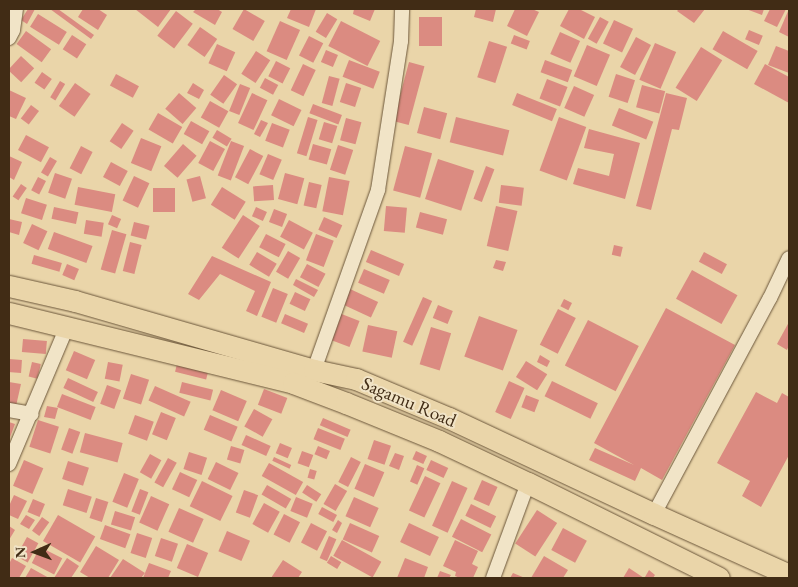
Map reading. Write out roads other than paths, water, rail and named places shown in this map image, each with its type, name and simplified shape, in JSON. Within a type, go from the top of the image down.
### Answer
[{"type":"highway","name":"Sagamu Road","points":[[9,286],[75,301],[314,370],[356,379],[449,418],[789,575]]},
{"type":"highway","name":"Sagamu Road","points":[[9,313],[292,384],[346,403],[439,441],[719,578]]},
{"type":"street","points":[[9,38],[13,30],[16,9]]},
{"type":"street","points":[[314,370],[378,190],[401,41],[402,9]]},
{"type":"street","points":[[654,514],[770,298],[789,258]]},
{"type":"street","points":[[9,464],[32,414],[67,327]]},
{"type":"street","points":[[9,410],[32,414]]},
{"type":"street","points":[[493,578],[528,483]]}]
